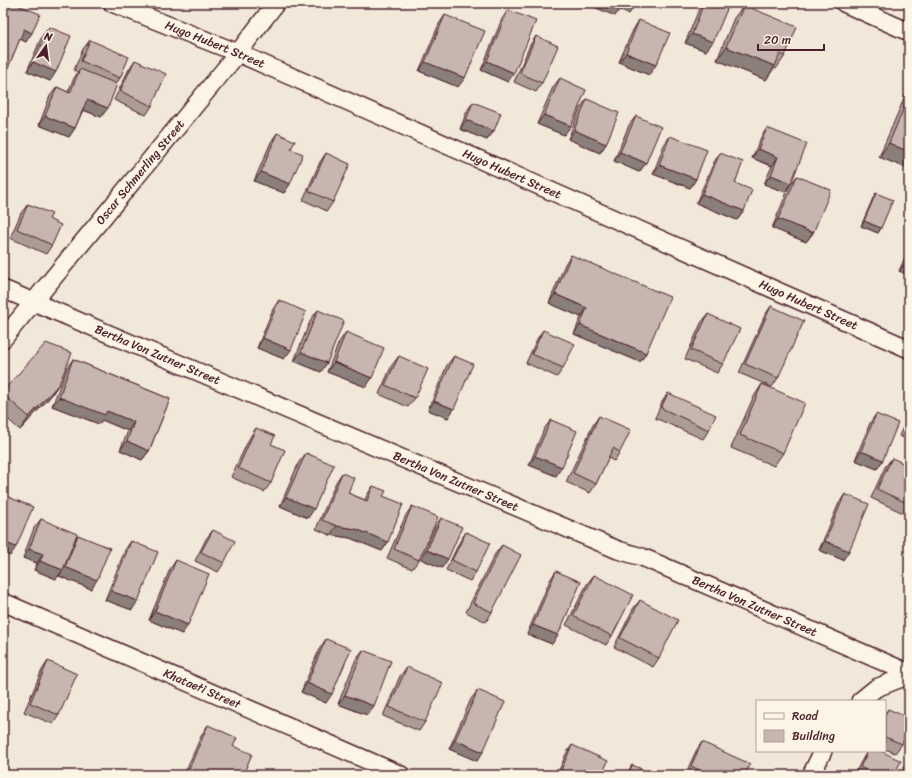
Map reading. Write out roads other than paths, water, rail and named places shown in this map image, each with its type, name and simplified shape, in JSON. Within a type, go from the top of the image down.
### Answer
[{"type":"street","name":"Hugo Hubert Street","points":[[112,3],[238,53],[909,349]]},
{"type":"street","name":"Oscar Schmerling Street","points":[[3,339],[238,53],[276,3]]},
{"type":"street","points":[[844,3],[909,32]]},
{"type":"street","name":"Bertha Von Zutner Street","points":[[3,289],[618,550],[642,557],[909,674]]},
{"type":"street","name":"Khataeti Street","points":[[3,602],[401,775]]},
{"type":"street","points":[[861,700],[876,688],[909,674]]},
{"type":"street","points":[[810,775],[822,752]]}]
